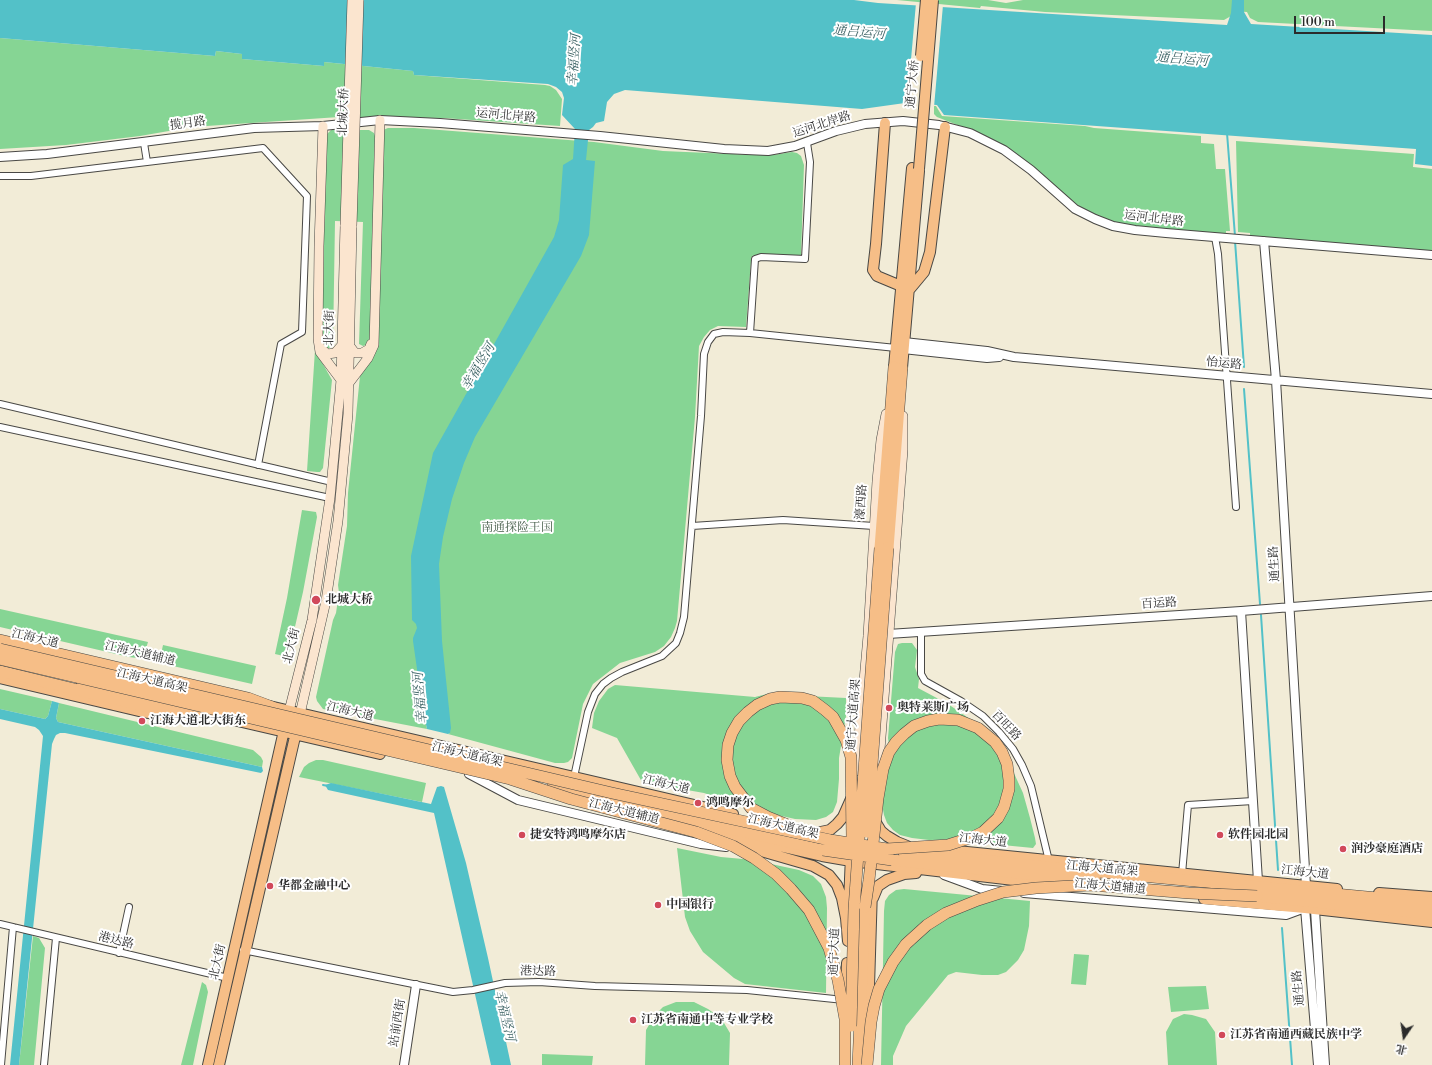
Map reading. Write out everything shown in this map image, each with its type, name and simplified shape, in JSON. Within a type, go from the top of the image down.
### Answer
[{"type":"highway","name":"通宁大道高架","points":[[858,1065],[865,865],[884,548],[898,368]]},
{"type":"highway","points":[[0,640],[248,698],[272,707]]},
{"type":"highway","name":"江海大道高架","points":[[0,649],[612,793],[830,840],[887,849],[1052,867],[1432,903]]},
{"type":"highway","name":"江海大道高架","points":[[0,659],[510,779],[823,850],[892,860],[1029,875],[1432,914]]},
{"type":"highway","points":[[0,671],[168,714],[209,715]]},
{"type":"highway","points":[[830,840],[768,817],[751,808],[735,787],[730,776],[727,760],[728,745],[732,733],[739,721],[757,705],[770,699],[780,697],[802,698],[813,701],[833,717],[846,740],[851,757],[863,909]]},
{"type":"highway","points":[[863,909],[879,791],[883,769],[892,747],[914,726],[939,719],[958,720],[978,728],[987,734],[1002,752],[1007,764],[1009,780],[1007,797],[998,818],[983,832],[973,838],[948,845],[887,849]]},
{"type":"highway","points":[[510,779],[571,799],[696,832],[733,846],[754,858],[776,874],[809,910],[829,948],[838,980],[845,1019],[844,1065]]},
{"type":"highway","points":[[867,1065],[874,1006],[880,989],[893,962],[906,944],[927,925],[971,902],[1002,892],[1036,888],[1092,885],[1189,893],[1257,896]]},
{"type":"highway","name":"通宁大道高架","points":[[850,1065],[863,909]]},
{"type":"main road","name":"北城大桥","points":[[348,226],[352,0]]},
{"type":"main road","name":"北城大桥","points":[[348,226],[360,0]]},
{"type":"main road","name":"通宁大桥","points":[[915,169],[926,0]]},
{"type":"main road","name":"通宁大桥","points":[[915,169],[933,0]]},
{"type":"main road","points":[[323,126],[319,246],[319,346],[320,352],[324,358],[345,382],[368,358],[374,345],[380,120]]},
{"type":"main road","points":[[885,123],[873,270],[878,276],[905,288],[924,272],[930,252],[945,127]]},
{"type":"main road","name":"濠西路","points":[[852,839],[854,787],[868,636],[877,481],[881,440],[898,368],[901,346],[915,169]]},
{"type":"main road","name":"北大街","points":[[208,1065],[284,732],[312,620],[345,382],[348,226]]},
{"type":"main road","points":[[319,346],[327,354],[336,353],[346,345],[355,353],[362,353],[369,349],[375,336]]},
{"type":"main road","name":"濠西路","points":[[874,842],[888,634],[903,450],[898,368]]},
{"type":"main road","name":"北大街","points":[[219,1065],[326,601],[338,521],[348,414],[345,382]]},
{"type":"main road","name":"江海大道辅道","points":[[0,635],[249,693],[272,707]]},
{"type":"main road","name":"江海大道","points":[[0,644],[816,833],[907,846],[1048,861],[1432,897]]},
{"type":"main road","points":[[0,666],[822,856],[873,864],[1044,884],[1432,922]]},
{"type":"main road","points":[[0,678],[143,712],[168,714]]},
{"type":"main road","points":[[816,833],[830,830],[838,824],[848,808],[854,787]]},
{"type":"main road","points":[[875,821],[881,831],[887,836],[907,846]]},
{"type":"main road","points":[[711,831],[761,851],[813,866],[829,875],[837,885],[842,898],[848,941]]},
{"type":"main road","name":"通宁大道","points":[[844,1065],[852,839]]},
{"type":"main road","points":[[867,1065],[863,909],[873,864],[874,842]]},
{"type":"main road","points":[[863,909],[878,886],[887,880],[904,874],[936,871]]},
{"type":"street","name":"揽月路","points":[[0,157],[47,154],[144,143],[254,128],[323,126],[380,120]]},
{"type":"street","name":"运河北岸路","points":[[380,120],[440,123],[600,136],[724,149],[768,151],[807,143],[836,131],[865,124],[903,121],[945,127],[970,133],[1004,150],[1031,170],[1075,209],[1113,226],[1136,230],[1432,256]]},
{"type":"street","points":[[144,143],[147,162]]},
{"type":"street","points":[[750,333],[755,259],[761,256],[805,259],[810,162],[807,143]]},
{"type":"street","points":[[0,176],[31,176],[263,148],[307,196],[302,332],[281,344],[258,465]]},
{"type":"street","points":[[1219,237],[1218,254],[1236,507]]},
{"type":"street","name":"通生路","points":[[1264,241],[1276,380],[1306,886]]},
{"type":"street","points":[[574,777],[588,712],[595,694],[603,684],[622,672],[662,656],[676,643],[680,633],[684,617],[692,526],[701,416],[704,354],[708,342],[714,334],[723,332],[750,333],[901,346]]},
{"type":"street","name":"怡运路","points":[[901,346],[987,358],[1014,357],[1432,394]]},
{"type":"street","points":[[0,404],[332,482]]},
{"type":"street","points":[[0,427],[330,498]]},
{"type":"street","points":[[692,526],[783,520],[874,526]]},
{"type":"street","name":"百运路","points":[[888,634],[1241,611],[1432,596]]},
{"type":"street","points":[[1241,611],[1258,881]]},
{"type":"street","name":"百旺路","points":[[921,633],[921,674],[925,681],[961,701],[983,716],[1013,749],[1022,765],[1031,786],[1048,861]]},
{"type":"street","name":"江海大道辅道","points":[[469,774],[518,800],[701,844],[761,851],[778,846]]},
{"type":"street","points":[[1182,874],[1188,805],[1253,801]]},
{"type":"street","name":"江海大道辅道","points":[[936,871],[982,889],[1286,915],[1310,909]]},
{"type":"street","points":[[119,953],[129,907]]},
{"type":"street","name":"通生路","points":[[1310,909],[1318,1065]]},
{"type":"street","name":"通生路","points":[[1310,909],[1325,1065]]},
{"type":"street","name":"港达路","points":[[0,924],[228,978]]},
{"type":"street","points":[[1,1065],[13,927]]},
{"type":"street","points":[[44,1065],[56,938]]},
{"type":"street","name":"港达路","points":[[234,948],[453,992],[473,990],[505,983],[539,982],[595,986],[747,990],[846,1000]]},
{"type":"street","name":"站前西街","points":[[404,1065],[416,985]]},
{"type":"green space","points":[[897,0],[988,0],[1006,3],[1023,0],[1432,0],[1432,31],[1258,22],[1250,18],[1247,12],[1233,11],[1231,16],[1224,20],[1045,12],[981,6],[980,8]]},
{"type":"green space","points":[[0,38],[215,56],[216,51],[242,54],[242,59],[324,66],[324,62],[413,71],[414,75],[545,85],[556,90],[562,99],[560,126],[443,118],[339,117],[192,127],[140,136],[66,145],[0,149]]},
{"type":"green space","points":[[934,106],[936,106],[942,116],[1201,136],[1201,143],[1214,144],[1216,169],[1225,169],[1230,231],[1226,231],[1226,235],[1134,227],[1112,222],[1087,211],[1076,204],[1017,154],[1007,148],[988,137],[937,117],[934,114]]},
{"type":"green space","name":"南通探险王国","points":[[388,128],[414,128],[594,142],[663,151],[755,155],[773,155],[792,152],[801,156],[804,165],[801,256],[761,254],[752,256],[746,327],[718,326],[710,330],[699,346],[695,417],[677,621],[675,628],[671,637],[664,646],[655,652],[620,663],[593,684],[583,704],[572,758],[568,762],[555,763],[448,734],[450,733],[423,711],[427,729],[323,709],[317,701],[316,697],[333,620],[336,613],[339,593],[338,585],[347,526],[348,493],[360,376],[372,357],[383,130]]},
{"type":"green space","points":[[331,130],[369,130],[374,133],[375,136],[370,339],[366,345],[363,346],[359,344],[363,222],[335,221],[333,345],[326,348],[322,343],[326,135]]},
{"type":"green space","points":[[1236,141],[1414,154],[1413,167],[1432,169],[1432,252],[1250,236],[1250,233],[1238,232]]},
{"type":"green space","points":[[315,350],[332,380],[323,468],[320,472],[307,471]]},
{"type":"green space","points":[[302,510],[316,512],[317,517],[303,592],[288,657],[275,654],[287,598]]},
{"type":"green space","points":[[0,609],[148,642],[142,656],[137,658],[129,657],[0,627]]},
{"type":"green space","points":[[912,643],[917,650],[915,667],[919,679],[918,688],[948,704],[978,725],[1007,758],[1023,793],[1035,838],[1036,844],[1033,848],[982,843],[976,839],[929,840],[912,838],[900,835],[887,823],[882,804],[889,745],[888,738],[895,652],[898,644]]},
{"type":"green space","points":[[163,645],[256,666],[252,684],[164,664],[160,659]]},
{"type":"green space","points":[[615,685],[755,697],[767,694],[846,698],[846,716],[839,758],[837,802],[833,812],[826,817],[816,820],[795,819],[751,809],[704,793],[642,782],[617,738],[592,728],[594,713],[599,701],[608,689]]},
{"type":"green space","points":[[0,689],[52,701],[48,716],[45,719],[0,709]]},
{"type":"green space","points":[[59,703],[253,750],[261,757],[263,761],[262,767],[58,722],[56,718]]},
{"type":"green space","points":[[316,760],[323,760],[426,783],[422,802],[299,777],[304,767]]},
{"type":"green space","points":[[677,848],[721,857],[771,864],[799,870],[813,876],[821,884],[826,897],[826,993],[745,984],[734,978],[703,952],[690,931],[685,917]]},
{"type":"green space","points":[[904,889],[1030,901],[1029,926],[1024,950],[1018,960],[1006,972],[998,975],[982,975],[956,972],[948,975],[906,1026],[893,1056],[893,1065],[881,1065],[885,901],[889,895],[896,890]]},
{"type":"green space","points":[[33,936],[39,938],[45,948],[34,1065],[19,1065]]},
{"type":"green space","points":[[1074,954],[1089,955],[1086,985],[1071,984]]},
{"type":"green space","points":[[202,982],[206,985],[208,992],[193,1065],[181,1065]]},
{"type":"green space","points":[[1206,986],[1209,1009],[1171,1012],[1168,987]]},
{"type":"green space","points":[[676,1002],[694,1002],[721,1018],[730,1033],[729,1065],[645,1065],[646,1030],[655,1015],[663,1007]]},
{"type":"green space","points":[[1184,1014],[1206,1019],[1215,1032],[1217,1065],[1168,1065],[1166,1032],[1173,1019]]},
{"type":"green space","points":[[542,1054],[593,1056],[592,1065],[542,1065]]},
{"type":"water","points":[[0,0],[854,0],[878,3],[1227,25],[1231,13],[1232,0],[1244,0],[1244,12],[1251,24],[1432,35],[1432,166],[1415,164],[1416,149],[944,115],[937,105],[905,103],[862,109],[625,90],[614,94],[607,102],[604,121],[596,123],[589,130],[586,160],[595,161],[589,235],[581,256],[475,437],[464,463],[452,499],[443,537],[439,564],[442,641],[451,728],[450,733],[448,734],[427,729],[423,711],[413,641],[417,628],[416,624],[412,620],[411,556],[433,453],[554,237],[559,220],[563,165],[573,159],[575,129],[562,115],[564,98],[562,92],[556,87],[548,84],[414,75],[413,71],[324,62],[324,66],[242,59],[242,54],[216,51],[215,56],[0,38]]},
{"type":"water","points":[[52,701],[59,703],[56,718],[58,722],[262,767],[263,771],[261,773],[65,733],[56,735],[52,744],[19,1065],[10,1065],[43,736],[35,727],[0,719],[0,709],[45,719],[48,716]]},
{"type":"water","points":[[331,783],[431,804],[437,787],[444,787],[466,863],[511,1065],[491,1065],[434,813],[328,790],[325,785]]},
{"type":"pier","points":[[916,3],[943,5],[934,107],[907,105]]},
{"type":"waterway","points":[[1227,133],[1235,236]]},
{"type":"waterway","points":[[1235,241],[1244,367]]},
{"type":"waterway","points":[[1244,389],[1260,604]]},
{"type":"waterway","points":[[1261,615],[1278,870]]},
{"type":"waterway","points":[[323,785],[328,786]]},
{"type":"waterway","points":[[1282,928],[1292,1065]]},
{"type":"place","name":"北城大桥","points":[[316,600]]},
{"type":"place","name":"奥特莱斯广场","points":[[889,708]]},
{"type":"place","name":"江海大道北大街东","points":[[142,721]]},
{"type":"place","name":"鸿鸣摩尔","points":[[698,803]]},
{"type":"place","name":"捷安特鸿鸣摩尔店","points":[[522,835]]},
{"type":"place","name":"软件园北园","points":[[1220,835]]},
{"type":"place","name":"润沙豪庭酒店","points":[[1343,849]]},
{"type":"place","name":"华都金融中心","points":[[270,886]]},
{"type":"place","name":"中国银行","points":[[658,905]]},
{"type":"place","name":"江苏省南通中等专业学校","points":[[633,1020]]},
{"type":"place","name":"江苏省南通西藏民族中学","points":[[1222,1035]]},
{"type":"water label","name":"通吕运河","points":[[859,33]]},
{"type":"water label","name":"幸福竖河","points":[[575,60]]},
{"type":"water label","name":"通吕运河","points":[[1182,60]]},
{"type":"water label","name":"幸福竖河","points":[[479,367]]},
{"type":"water label","name":"幸福竖河","points":[[421,698]]},
{"type":"water label","name":"幸福竖河","points":[[504,1016]]}]
